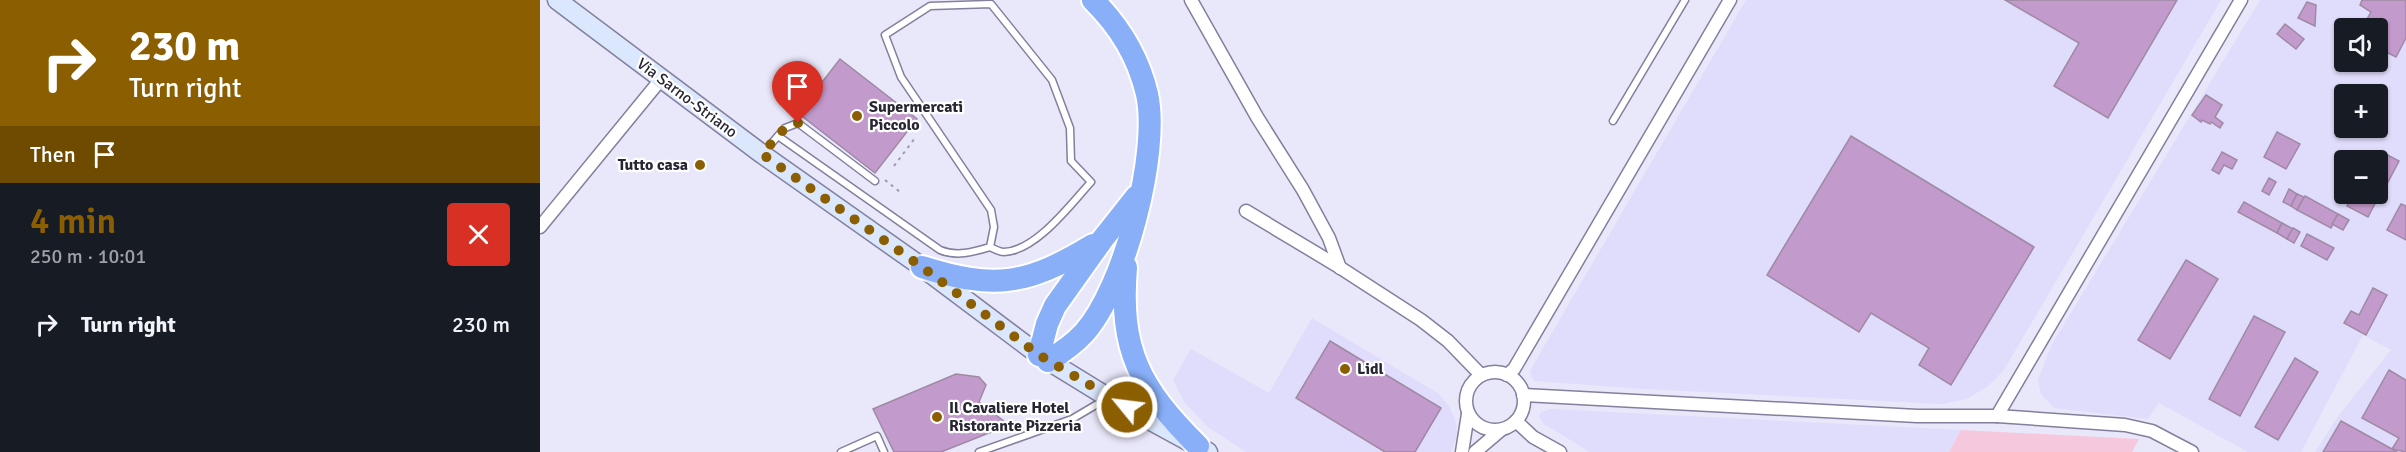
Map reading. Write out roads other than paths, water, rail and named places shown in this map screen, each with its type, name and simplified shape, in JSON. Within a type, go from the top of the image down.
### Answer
[{"type":"highway","points":[[1043,358],[1071,345],[1086,332],[1105,301],[1127,247],[1149,153],[1148,96],[1129,43],[1093,0]]},
{"type":"highway","points":[[1043,358],[1054,306],[1101,240],[1141,191]]},
{"type":"highway","points":[[922,267],[951,276],[984,282],[1010,280],[1034,275],[1057,266],[1101,240]]},
{"type":"highway","points":[[1127,247],[1123,297],[1132,355],[1143,381],[1177,425],[1203,449]]},
{"type":"main road","name":"Via Sarno-Striano","points":[[557,0],[762,154],[922,267],[1043,358],[1109,398],[1203,449]]},
{"type":"street","points":[[1191,0],[1257,117],[1303,190],[1329,238],[1340,268]]},
{"type":"street","points":[[1507,375],[1514,369],[1730,0]]},
{"type":"street","points":[[1997,416],[2241,0]]},
{"type":"street","points":[[540,227],[662,78]]},
{"type":"street","points":[[1246,212],[1340,268],[1434,329],[1481,375]]},
{"type":"street","points":[[1462,452],[1468,414],[1466,396],[1469,388],[1481,375],[1498,372],[1507,375],[1514,380],[1523,395],[1521,414],[1516,421],[1474,452]]},
{"type":"street","points":[[1523,395],[1917,416],[1997,416],[2125,425],[2152,430],[2192,452]]},
{"type":"street","points":[[1468,414],[1482,428],[1491,431],[1501,430]]},
{"type":"street","points":[[1516,421],[1533,437],[1560,452]]},
{"type":"lane","points":[[1613,121],[1685,0]]},
{"type":"lane","points":[[778,136],[939,250],[948,254],[966,254],[990,247],[1002,252],[1017,249],[1045,233],[1091,182],[1071,161],[1070,128],[1052,80],[991,4],[930,6],[885,35],[901,77],[991,210],[994,227],[990,247]]},
{"type":"lane","points":[[762,154],[785,128],[798,123],[875,181]]},
{"type":"lane","points":[[979,452],[1072,419],[1109,398]]},
{"type":"lane","points":[[841,452],[877,436],[884,452]]},
{"type":"place","name":"Supermercati Piccolo","points":[[857,116]]},
{"type":"place","name":"Tutto casa","points":[[700,165]]},
{"type":"place","name":"Lidl","points":[[1345,369]]},
{"type":"place","name":"Il Cavaliere Hotel Ristorante Pizzeria","points":[[937,417]]}]
